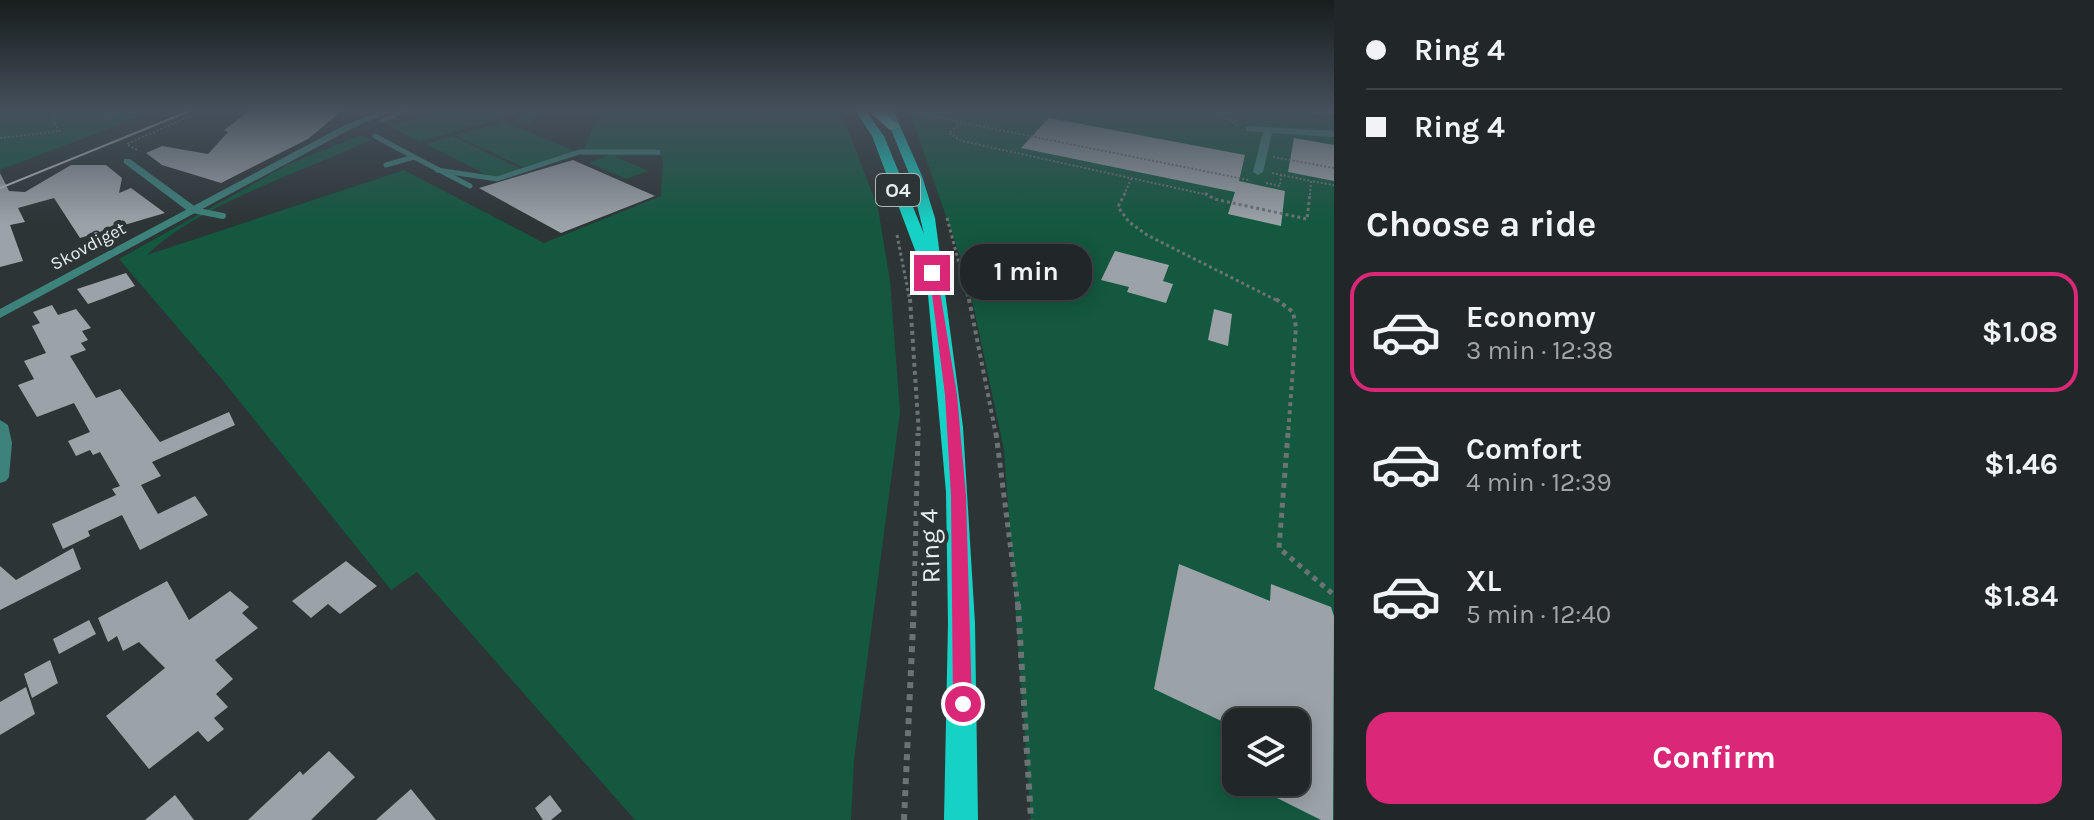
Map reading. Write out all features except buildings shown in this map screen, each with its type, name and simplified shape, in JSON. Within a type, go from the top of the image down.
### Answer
[{"type":"main road","name":"Ring 4","points":[[883,148],[932,273]]},
{"type":"main road","name":"Ring 4","points":[[909,148],[929,221],[932,273],[951,395],[959,496],[963,646],[961,820]]},
{"type":"street","name":"Skovdiget","points":[[0,314],[311,148]]},
{"type":"street","points":[[1255,174],[1264,148]]},
{"type":"street","points":[[127,161],[193,210]]},
{"type":"street","points":[[0,425],[4,443],[0,477]]},
{"type":"lane","points":[[398,148],[470,186]]},
{"type":"lane","points":[[437,170],[497,179],[579,152],[658,152]]},
{"type":"lane","points":[[386,165],[414,157]]},
{"type":"lane","points":[[193,210],[223,216]]},
{"type":"path","points":[[127,161],[140,153],[133,148]]},
{"type":"path","points":[[996,148],[1307,219],[1311,181]]},
{"type":"path","points":[[1107,148],[1334,185]]},
{"type":"path","points":[[1263,155],[1334,168]]},
{"type":"path","points":[[1265,183],[1280,186],[1281,175]]},
{"type":"path","points":[[1132,177],[1118,207],[1130,222],[1187,256],[1254,285],[1293,312],[1296,327],[1279,548],[1334,595]]},
{"type":"path","points":[[945,212],[965,287],[999,453],[1016,605],[1031,820]]},
{"type":"path","points":[[895,227],[909,285],[920,459],[904,820]]},
{"type":"green space","points":[[0,148],[57,148],[0,170]]},
{"type":"green space","points":[[328,148],[351,148],[223,204],[169,236],[147,255],[404,170],[544,243],[661,196],[663,156],[614,156],[649,171],[626,179],[589,163],[608,155],[581,155],[584,148],[855,148],[878,208],[890,281],[900,412],[854,760],[851,820],[635,820],[417,572],[391,590],[220,377],[119,259],[289,164]]},
{"type":"green space","points":[[434,148],[478,148],[521,169],[497,177],[489,176]]},
{"type":"green space","points":[[483,148],[569,148],[575,151],[525,168]]},
{"type":"green space","points":[[922,148],[1334,148],[1334,820],[1031,820],[1004,450],[967,276]]},
{"type":"tram line","points":[[0,188],[98,148]]},
{"type":"route","points":[[932,273],[951,395],[959,496],[963,704]]}]
